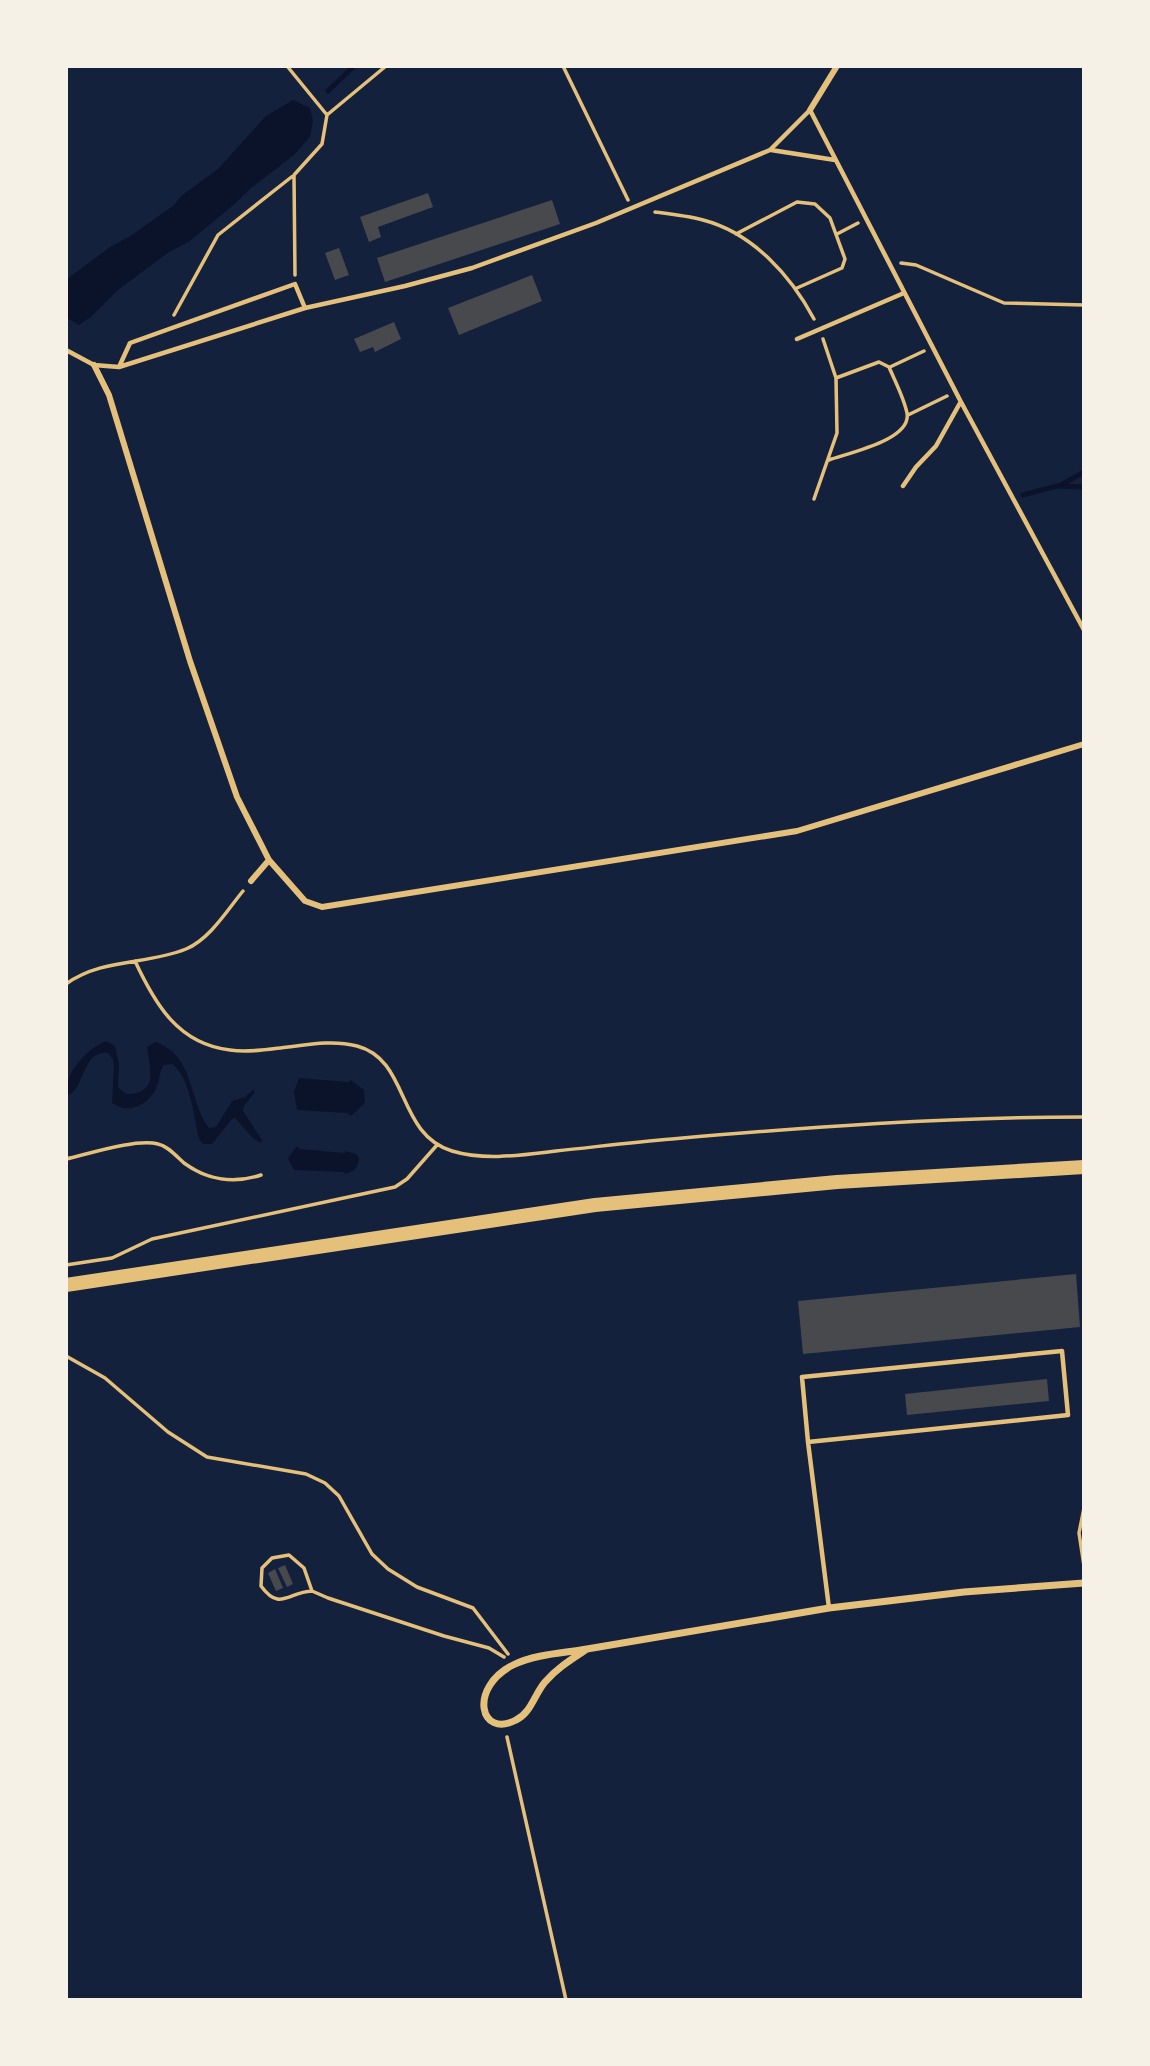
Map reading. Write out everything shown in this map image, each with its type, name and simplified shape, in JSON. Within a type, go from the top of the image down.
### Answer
[{"type":"highway","points":[[66,1285],[595,1205],[837,1182],[1083,1167]]},
{"type":"street","points":[[810,110],[836,66]]},
{"type":"street","points":[[93,365],[109,395],[190,661],[237,797],[269,860],[305,901],[322,907],[797,831],[1083,744]]},
{"type":"street","points":[[251,881],[269,860]]},
{"type":"street","points":[[587,1649],[551,1675],[521,1717],[504,1724],[488,1717],[482,1702],[493,1678],[515,1664],[530,1659],[587,1649],[829,1608],[964,1592],[1083,1583]]},
{"type":"lane","points":[[66,350],[93,365],[119,367],[305,308],[472,268],[632,208],[771,150],[810,110],[955,392],[1083,630]]},
{"type":"lane","points":[[771,150],[835,160]]},
{"type":"lane","points":[[119,367],[130,343],[295,284],[305,308]]},
{"type":"lane","points":[[797,339],[904,293]]},
{"type":"lane","points":[[903,486],[936,446],[961,402]]},
{"type":"lane","points":[[808,1442],[1068,1415],[1062,1351],[802,1377],[808,1442],[829,1608]]},
{"type":"path","points":[[287,66],[327,115]]},
{"type":"path","points":[[166,329],[218,235],[294,174],[321,144],[327,115],[386,66]]},
{"type":"path","points":[[563,66],[632,208],[705,220],[736,234],[781,268],[797,288],[820,330],[836,377],[836,433],[814,499]]},
{"type":"path","points":[[294,174],[295,284]]},
{"type":"path","points":[[736,234],[797,202],[815,204],[830,218],[845,259],[842,268],[797,288]]},
{"type":"path","points":[[837,234],[866,219]]},
{"type":"path","points":[[888,262],[915,265],[1003,303],[1083,305]]},
{"type":"path","points":[[889,367],[932,347]]},
{"type":"path","points":[[827,460],[895,437],[905,427],[908,415],[889,367],[879,362],[836,377]]},
{"type":"path","points":[[908,415],[955,392]]},
{"type":"path","points":[[66,984],[93,969],[187,948],[210,929],[251,881]]},
{"type":"path","points":[[135,961],[152,998],[171,1021],[198,1040],[231,1051],[327,1042],[367,1049],[388,1067],[413,1120],[437,1145],[482,1156],[513,1156],[669,1139],[902,1121],[1083,1118]]},
{"type":"path","points":[[66,1159],[147,1143],[159,1144],[200,1173],[213,1178],[248,1179],[261,1175]]},
{"type":"path","points":[[66,1265],[112,1258],[152,1239],[395,1187],[407,1179],[437,1145]]},
{"type":"path","points":[[66,1356],[105,1378],[168,1432],[207,1457],[306,1474],[325,1483],[339,1496],[372,1554],[388,1569],[417,1587],[472,1608],[515,1664]]},
{"type":"path","points":[[1083,1508],[1079,1533],[1083,1566]]},
{"type":"path","points":[[313,1591],[304,1568],[289,1555],[272,1558],[262,1568],[261,1586],[272,1599],[278,1601],[313,1591],[444,1636],[489,1648],[515,1664]]},
{"type":"path","points":[[504,1724],[566,2000]]},
{"type":"water","points":[[293,100],[310,108],[313,121],[310,137],[294,155],[190,241],[169,252],[118,290],[91,317],[79,325],[67,318],[67,279],[174,205],[181,196],[218,169],[266,116]]},
{"type":"water","points":[[106,1041],[115,1046],[119,1064],[118,1087],[126,1094],[144,1090],[148,1085],[150,1072],[147,1047],[155,1042],[168,1048],[184,1068],[202,1117],[209,1128],[216,1127],[232,1101],[245,1097],[253,1090],[255,1092],[243,1111],[262,1140],[261,1143],[235,1118],[212,1144],[203,1144],[199,1139],[187,1088],[172,1064],[162,1067],[154,1093],[144,1103],[125,1108],[112,1103],[113,1059],[108,1053],[100,1053],[89,1062],[74,1091],[69,1095],[67,1087],[72,1071],[84,1056]]},
{"type":"water","points":[[299,1078],[351,1080],[364,1090],[365,1103],[351,1116],[347,1113],[297,1110],[294,1092]]},
{"type":"water","points":[[297,1146],[300,1149],[345,1151],[356,1154],[359,1158],[355,1169],[345,1174],[294,1170],[288,1158]]},
{"type":"building","points":[[428,193],[433,207],[378,227],[381,237],[369,242],[360,217]]},
{"type":"building","points":[[552,200],[560,224],[385,282],[377,258]]},
{"type":"building","points":[[339,248],[349,275],[335,280],[325,253]]},
{"type":"building","points":[[532,275],[542,301],[459,335],[448,308]]},
{"type":"building","points":[[394,322],[401,339],[375,352],[373,347],[360,352],[354,339]]},
{"type":"building","points":[[1076,1274],[1080,1327],[803,1354],[798,1301]]},
{"type":"building","points":[[1047,1379],[1049,1401],[907,1415],[905,1394]]},
{"type":"building","points":[[285,1565],[293,1584],[287,1587],[278,1568]]},
{"type":"building","points":[[275,1569],[283,1588],[276,1591],[268,1573]]},
{"type":"waterway","points":[[328,91],[354,66]]},
{"type":"waterway","points":[[1059,486],[1084,472]]},
{"type":"waterway","points":[[1023,495],[1057,486],[1084,487]]}]
